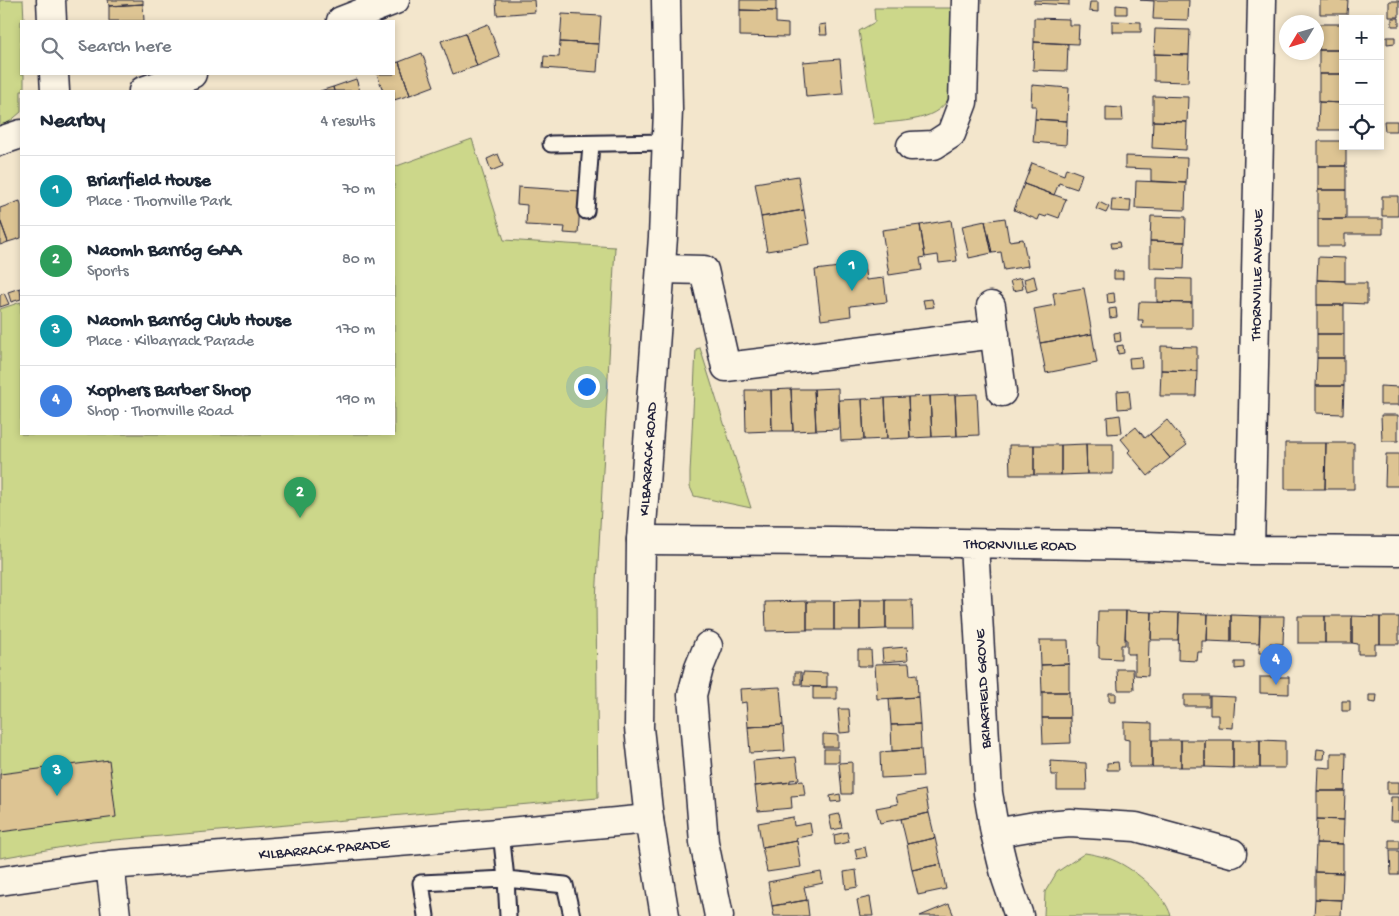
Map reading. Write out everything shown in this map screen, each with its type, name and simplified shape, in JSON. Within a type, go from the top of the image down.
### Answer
[{"type":"street","points":[[51,0],[52,20]]},
{"type":"street","points":[[343,20],[365,6],[395,0]]},
{"type":"street","name":"KILBARRACK ROAD","points":[[665,916],[649,818],[639,728],[641,540],[661,269],[667,142],[666,0]]},
{"type":"street","points":[[911,146],[934,145],[951,134],[963,102],[966,0]]},
{"type":"street","name":"THORNVILLE AVENUE","points":[[1250,550],[1262,0]]},
{"type":"street","points":[[54,75],[55,90]]},
{"type":"street","points":[[146,90],[189,75]]},
{"type":"street","points":[[0,141],[20,134]]},
{"type":"street","points":[[661,269],[704,270],[726,367],[995,334]]},
{"type":"street","points":[[991,306],[1002,392]]},
{"type":"street","name":"THORNVILLE ROAD","points":[[641,540],[833,541],[1146,546],[1250,550],[1399,551]]},
{"type":"street","name":"BRIARFIELD GROVE","points":[[974,544],[988,793],[1006,878],[1019,916]]},
{"type":"street","points":[[708,646],[699,668],[692,695],[704,842],[719,916]]},
{"type":"street","name":"KILBARRACK PARADE","points":[[0,881],[110,865],[649,818]]},
{"type":"street","points":[[995,833],[1035,826],[1070,823],[1136,826],[1232,853]]},
{"type":"street","points":[[110,865],[116,916]]},
{"type":"lane","points":[[551,144],[667,142]]},
{"type":"lane","points":[[586,210],[591,144]]},
{"type":"lane","points":[[501,832],[508,916]]},
{"type":"lane","points":[[426,916],[421,883],[506,879],[565,885],[572,916]]},
{"type":"green space","points":[[0,0],[23,0],[24,20],[20,20],[20,75],[24,75],[24,90],[20,90],[20,113],[8,123],[0,126]]},
{"type":"green space","points":[[874,8],[952,8],[954,82],[950,95],[943,105],[934,112],[912,120],[874,124],[859,31],[875,22]]},
{"type":"green space","points":[[472,139],[504,240],[615,247],[596,601],[598,798],[92,842],[0,858],[0,309],[20,302],[20,435],[395,435],[395,167]]},
{"type":"green space","points":[[700,348],[751,508],[694,496],[690,487],[696,349]]},
{"type":"green space","points":[[1085,853],[1108,858],[1136,873],[1162,898],[1171,916],[1044,916],[1045,892],[1057,872]]},
{"type":"building","points":[[108,0],[143,0],[143,4],[109,6]]},
{"type":"building","points":[[496,0],[534,0],[535,12],[497,15]]},
{"type":"building","points":[[740,0],[776,0],[776,11],[740,10]]},
{"type":"building","points":[[1034,0],[1069,0],[1069,5],[1034,3]]},
{"type":"building","points":[[1140,0],[1189,0],[1188,20],[1153,19],[1154,1]]},
{"type":"building","points":[[1320,0],[1348,0],[1347,14],[1320,14]]},
{"type":"building","points":[[1389,1],[1399,1],[1399,17],[1389,17]]},
{"type":"building","points":[[1090,2],[1098,2],[1098,12],[1089,11]]},
{"type":"building","points":[[143,4],[144,20],[109,20],[109,6]]},
{"type":"building","points":[[1116,5],[1127,6],[1127,14],[1116,14]]},
{"type":"building","points":[[740,10],[776,11],[776,23],[788,24],[788,37],[740,36]]},
{"type":"building","points":[[562,14],[601,16],[599,44],[560,42]]},
{"type":"building","points":[[1034,18],[1069,19],[1069,25],[1079,25],[1078,44],[1034,42]]},
{"type":"building","points":[[1392,18],[1399,18],[1399,26],[1392,26]]},
{"type":"building","points":[[1112,21],[1141,22],[1141,32],[1112,32]]},
{"type":"building","points":[[488,24],[500,57],[477,66],[465,33]]},
{"type":"building","points":[[826,24],[827,35],[820,35],[819,25]]},
{"type":"building","points":[[1324,24],[1339,24],[1339,50],[1324,50]]},
{"type":"building","points":[[1155,29],[1190,30],[1189,55],[1154,54]]},
{"type":"building","points":[[465,33],[477,66],[453,74],[441,41]]},
{"type":"building","points":[[1387,37],[1395,37],[1395,43],[1387,44]]},
{"type":"building","points":[[560,42],[599,44],[597,72],[543,68],[544,56],[559,57]]},
{"type":"building","points":[[1034,42],[1068,44],[1067,71],[1033,70]]},
{"type":"building","points":[[1324,50],[1339,50],[1339,74],[1319,74],[1319,60],[1324,60]]},
{"type":"building","points":[[422,53],[434,86],[410,95],[399,62]]},
{"type":"building","points":[[1154,54],[1189,55],[1188,82],[1154,81]]},
{"type":"building","points":[[840,59],[843,94],[806,97],[803,62]]},
{"type":"building","points":[[399,62],[410,95],[395,100],[395,90],[383,90],[377,75],[395,75],[395,63]]},
{"type":"building","points":[[1319,74],[1339,74],[1339,103],[1319,102]]},
{"type":"building","points":[[356,79],[360,90],[334,90],[333,87]]},
{"type":"building","points":[[1032,85],[1069,88],[1067,121],[1035,119],[1036,106],[1031,106]]},
{"type":"building","points":[[333,87],[334,90],[323,90]]},
{"type":"building","points":[[1153,96],[1188,97],[1187,122],[1153,121]]},
{"type":"building","points":[[1319,102],[1339,103],[1339,130],[1318,130]]},
{"type":"building","points":[[1106,107],[1122,108],[1123,121],[1106,121]]},
{"type":"building","points":[[1035,119],[1067,121],[1066,145],[1033,142]]},
{"type":"building","points":[[1153,121],[1187,122],[1186,150],[1152,148]]},
{"type":"building","points":[[1384,121],[1397,121],[1397,131],[1385,131]]},
{"type":"building","points":[[1318,141],[1339,141],[1339,150],[1346,150],[1346,166],[1318,166]]},
{"type":"building","points":[[498,154],[503,166],[491,171],[487,159]]},
{"type":"building","points":[[1125,156],[1187,158],[1186,183],[1151,181],[1151,169],[1125,168]]},
{"type":"building","points":[[1032,163],[1064,175],[1066,168],[1082,174],[1077,189],[1059,183],[1054,195],[1024,184]]},
{"type":"building","points":[[1318,166],[1346,166],[1346,190],[1318,190]]},
{"type":"building","points":[[798,176],[804,210],[761,217],[755,183]]},
{"type":"building","points":[[1136,181],[1186,183],[1185,210],[1135,208]]},
{"type":"building","points":[[1024,184],[1066,199],[1059,218],[1048,214],[1046,217],[1040,215],[1038,220],[1014,210]]},
{"type":"building","points":[[518,187],[581,191],[578,234],[564,233],[565,227],[526,225],[527,205],[517,204]]},
{"type":"building","points":[[1318,190],[1346,190],[1346,219],[1318,219]]},
{"type":"building","points":[[1382,196],[1398,196],[1398,216],[1382,216]]},
{"type":"building","points":[[1112,199],[1131,200],[1130,212],[1111,211]]},
{"type":"building","points":[[20,201],[20,238],[8,242],[0,220],[0,208]]},
{"type":"building","points":[[1099,202],[1109,207],[1106,213],[1096,209]]},
{"type":"building","points":[[804,210],[810,244],[767,251],[761,217]]},
{"type":"building","points":[[1151,216],[1186,217],[1185,242],[1150,241]]},
{"type":"building","points":[[1005,218],[1009,241],[1023,239],[1028,266],[1004,270],[1001,252],[992,253],[985,221]]},
{"type":"building","points":[[1318,219],[1383,219],[1383,234],[1345,234],[1345,246],[1318,246]]},
{"type":"building","points":[[0,220],[8,242],[0,245]]},
{"type":"building","points":[[951,220],[957,261],[939,263],[938,255],[925,257],[920,225]]},
{"type":"building","points":[[985,221],[992,253],[969,258],[962,226]]},
{"type":"building","points":[[920,225],[925,257],[920,258],[922,270],[889,275],[882,230]]},
{"type":"building","points":[[1150,241],[1185,242],[1184,269],[1150,268]]},
{"type":"building","points":[[1119,242],[1120,247],[1112,248],[1111,243]]},
{"type":"building","points":[[1318,257],[1345,258],[1345,281],[1317,280]]},
{"type":"building","points":[[864,264],[866,280],[884,278],[887,302],[850,306],[851,316],[821,320],[815,270]]},
{"type":"building","points":[[1114,271],[1123,271],[1123,279],[1114,279]]},
{"type":"building","points":[[1034,276],[1037,289],[1027,292],[1024,279]]},
{"type":"building","points":[[1021,278],[1023,289],[1013,291],[1010,281]]},
{"type":"building","points":[[1157,278],[1192,279],[1192,303],[1157,302]]},
{"type":"building","points":[[1317,280],[1367,283],[1367,304],[1317,305]]},
{"type":"building","points":[[20,288],[20,299],[11,302],[8,292]]},
{"type":"building","points":[[1084,288],[1092,334],[1040,343],[1034,309],[1055,305],[1053,293]]},
{"type":"building","points":[[4,293],[9,304],[0,307],[0,295]]},
{"type":"building","points":[[1114,293],[1115,302],[1108,303],[1107,294]]},
{"type":"building","points":[[932,299],[934,307],[925,308],[923,300]]},
{"type":"building","points":[[1139,302],[1192,303],[1192,328],[1142,328],[1143,320],[1138,320]]},
{"type":"building","points":[[1317,305],[1344,305],[1344,334],[1317,334]]},
{"type":"building","points":[[1116,308],[1117,317],[1110,318],[1109,309]]},
{"type":"building","points":[[1120,332],[1121,341],[1115,342],[1114,333]]},
{"type":"building","points":[[1092,334],[1097,363],[1046,373],[1040,343]]},
{"type":"building","points":[[1317,334],[1344,334],[1344,358],[1317,358]]},
{"type":"building","points":[[1123,345],[1124,353],[1118,354],[1117,346]]},
{"type":"building","points":[[1161,346],[1197,347],[1197,371],[1161,370]]},
{"type":"building","points":[[1141,357],[1142,367],[1130,368],[1129,358]]},
{"type":"building","points":[[1317,358],[1344,358],[1344,386],[1316,386]]},
{"type":"building","points":[[1161,370],[1197,371],[1196,396],[1160,396]]},
{"type":"building","points":[[1316,386],[1344,386],[1343,414],[1316,413]]},
{"type":"building","points":[[1380,386],[1399,387],[1399,405],[1380,405]]},
{"type":"building","points":[[838,388],[839,429],[816,430],[814,389]]},
{"type":"building","points":[[791,389],[793,431],[772,431],[771,390]]},
{"type":"building","points":[[791,389],[814,389],[816,430],[793,431]]},
{"type":"building","points":[[745,390],[771,390],[772,431],[746,432]]},
{"type":"building","points":[[1129,390],[1131,408],[1118,409],[1117,391]]},
{"type":"building","points":[[977,394],[979,435],[957,436],[955,395]]},
{"type":"building","points":[[955,395],[957,436],[932,437],[930,396]]},
{"type":"building","points":[[930,396],[932,437],[910,438],[908,397]]},
{"type":"building","points":[[908,397],[910,438],[887,439],[885,398]]},
{"type":"building","points":[[885,398],[887,439],[864,440],[862,399]]},
{"type":"building","points":[[862,399],[864,440],[841,441],[839,400]]},
{"type":"building","points":[[1120,415],[1122,433],[1108,434],[1107,417]]},
{"type":"building","points":[[1381,415],[1398,415],[1398,441],[1382,441]]},
{"type":"building","points":[[1167,420],[1187,445],[1170,458],[1150,434]]},
{"type":"building","points":[[1136,427],[1145,438],[1150,434],[1170,458],[1148,476],[1128,452],[1130,450],[1121,439]]},
{"type":"building","points":[[1285,443],[1326,443],[1325,489],[1285,489]]},
{"type":"building","points":[[1326,443],[1354,443],[1354,489],[1325,489]]},
{"type":"building","points":[[1086,444],[1113,444],[1113,474],[1087,474]]},
{"type":"building","points":[[1086,444],[1087,474],[1061,475],[1061,445]]},
{"type":"building","points":[[1009,445],[1034,445],[1034,475],[1010,475]]},
{"type":"building","points":[[1034,445],[1061,445],[1061,475],[1034,475]]},
{"type":"building","points":[[1386,454],[1399,454],[1399,486],[1385,486]]},
{"type":"building","points":[[860,600],[860,630],[834,630],[834,601]]},
{"type":"building","points":[[860,600],[886,600],[886,629],[860,630]]},
{"type":"building","points":[[886,600],[912,600],[913,629],[886,629]]},
{"type":"building","points":[[807,601],[807,630],[766,631],[765,602]]},
{"type":"building","points":[[807,601],[834,601],[834,630],[807,630]]},
{"type":"building","points":[[1098,611],[1126,611],[1125,645],[1121,645],[1121,659],[1099,658],[1099,646],[1097,645]]},
{"type":"building","points":[[1126,611],[1152,612],[1148,676],[1135,675],[1135,654],[1127,654],[1127,639],[1125,639]]},
{"type":"building","points":[[1152,612],[1179,613],[1178,640],[1151,640]]},
{"type":"building","points":[[1179,613],[1208,614],[1207,641],[1202,641],[1202,652],[1198,652],[1197,661],[1178,660]]},
{"type":"building","points":[[1208,614],[1231,615],[1231,642],[1207,641]]},
{"type":"building","points":[[1231,615],[1260,616],[1259,643],[1231,642]]},
{"type":"building","points":[[1260,616],[1284,616],[1283,644],[1270,643],[1270,653],[1259,653]]},
{"type":"building","points":[[1298,616],[1325,616],[1325,643],[1298,643]]},
{"type":"building","points":[[1325,616],[1352,616],[1352,643],[1325,643]]},
{"type":"building","points":[[1352,616],[1380,617],[1380,644],[1375,644],[1375,654],[1358,654],[1358,644],[1352,643]]},
{"type":"building","points":[[1380,617],[1399,617],[1399,644],[1380,644]]},
{"type":"building","points":[[1040,640],[1068,640],[1069,664],[1041,665]]},
{"type":"building","points":[[907,647],[908,660],[883,662],[882,649]]},
{"type":"building","points":[[858,650],[871,650],[872,666],[858,666]]},
{"type":"building","points":[[1235,662],[1244,662],[1244,668],[1235,669]]},
{"type":"building","points":[[909,663],[910,675],[917,674],[918,697],[877,699],[875,664]]},
{"type":"building","points":[[1069,664],[1069,692],[1042,692],[1041,665]]},
{"type":"building","points":[[1117,669],[1133,669],[1134,690],[1118,690]]},
{"type":"building","points":[[795,672],[801,672],[801,684],[795,684]]},
{"type":"building","points":[[803,672],[827,673],[827,687],[802,686]]},
{"type":"building","points":[[1260,677],[1289,677],[1289,694],[1260,693]]},
{"type":"building","points":[[780,687],[783,725],[748,727],[746,702],[741,703],[740,689]]},
{"type":"building","points":[[813,687],[837,687],[837,699],[813,699]]},
{"type":"building","points":[[1042,692],[1069,692],[1070,718],[1042,718]]},
{"type":"building","points":[[1109,693],[1116,693],[1116,701],[1109,701]]},
{"type":"building","points":[[1184,695],[1209,695],[1209,706],[1184,706]]},
{"type":"building","points":[[1369,695],[1377,695],[1376,703],[1369,702]]},
{"type":"building","points":[[1210,696],[1235,697],[1233,728],[1218,727],[1218,715],[1210,715]]},
{"type":"building","points":[[918,697],[920,724],[891,725],[889,699]]},
{"type":"building","points":[[1342,701],[1350,701],[1350,711],[1342,711]]},
{"type":"building","points":[[838,709],[849,709],[851,732],[840,733]]},
{"type":"building","points":[[1042,718],[1070,718],[1071,743],[1043,744]]},
{"type":"building","points":[[1124,722],[1152,723],[1152,767],[1129,767],[1129,740],[1124,739]]},
{"type":"building","points":[[920,724],[921,749],[892,751],[891,725]]},
{"type":"building","points":[[783,725],[785,751],[750,753],[748,727]]},
{"type":"building","points":[[823,734],[838,735],[838,747],[823,747]]},
{"type":"building","points":[[1152,740],[1181,740],[1181,767],[1152,767]]},
{"type":"building","points":[[1181,740],[1205,740],[1205,767],[1181,767]]},
{"type":"building","points":[[1205,740],[1233,740],[1233,768],[1205,767]]},
{"type":"building","points":[[1233,740],[1260,740],[1260,768],[1233,768]]},
{"type":"building","points":[[1260,740],[1285,741],[1285,768],[1260,768]]},
{"type":"building","points":[[824,749],[839,749],[839,762],[824,762]]},
{"type":"building","points":[[921,749],[923,776],[881,778],[880,752]]},
{"type":"building","points":[[1317,749],[1325,750],[1324,759],[1316,759]]},
{"type":"building","points":[[1331,753],[1346,753],[1345,791],[1317,791],[1318,767],[1331,768]]},
{"type":"building","points":[[796,757],[799,779],[790,780],[790,782],[755,786],[753,761]]},
{"type":"building","points":[[109,760],[116,817],[0,832],[0,774]]},
{"type":"building","points":[[1050,761],[1086,763],[1087,790],[1057,790],[1057,775],[1051,775]]},
{"type":"building","points":[[852,762],[852,794],[842,794],[839,763]]},
{"type":"building","points":[[1118,762],[1119,770],[1107,770],[1107,763]]},
{"type":"building","points":[[803,781],[805,795],[791,796],[792,808],[758,811],[755,786]]},
{"type":"building","points":[[1387,782],[1399,782],[1399,794],[1387,794]]},
{"type":"building","points":[[925,790],[929,813],[880,823],[876,808],[898,804],[896,796]]},
{"type":"building","points":[[1317,791],[1345,791],[1344,820],[1317,819]]},
{"type":"building","points":[[840,794],[841,801],[831,802],[830,796]]},
{"type":"building","points":[[1391,797],[1399,797],[1399,821],[1390,821]]},
{"type":"building","points":[[929,813],[935,838],[907,844],[901,819]]},
{"type":"building","points":[[839,814],[842,828],[832,830],[829,816]]},
{"type":"building","points":[[793,817],[794,826],[810,823],[812,835],[796,838],[797,841],[762,847],[758,823]]},
{"type":"building","points":[[1317,819],[1344,820],[1343,844],[1316,843]]},
{"type":"building","points":[[847,832],[849,842],[835,845],[834,835]]},
{"type":"building","points":[[935,838],[941,864],[912,870],[907,844]]},
{"type":"building","points":[[1389,840],[1399,840],[1399,849],[1389,849]]},
{"type":"building","points":[[797,841],[801,867],[767,872],[762,847]]},
{"type":"building","points":[[1316,843],[1343,844],[1343,873],[1315,872]]},
{"type":"building","points":[[865,847],[867,857],[857,859],[855,849]]},
{"type":"building","points":[[1390,851],[1399,851],[1399,875],[1391,875]]},
{"type":"building","points":[[941,864],[946,889],[918,895],[912,870]]},
{"type":"building","points":[[856,870],[858,887],[846,889],[844,872]]},
{"type":"building","points":[[821,872],[823,883],[804,887],[807,900],[772,906],[768,882]]},
{"type":"building","points":[[1315,872],[1343,873],[1342,900],[1315,899]]},
{"type":"building","points":[[870,897],[873,916],[860,916],[857,900]]},
{"type":"building","points":[[1315,899],[1342,900],[1341,916],[1314,916]]},
{"type":"building","points":[[807,900],[809,916],[774,916],[772,906]]},
{"type":"building","points":[[949,904],[954,916],[920,916]]},
{"type":"place","name":"Briarfield House","points":[[852,291]]},
{"type":"place","name":"Naomh Barróg GAA","points":[[300,518]]},
{"type":"place","name":"Xophers Barber Shop","points":[[1276,685]]},
{"type":"place","name":"Naomh Barróg Club House","points":[[57,796]]}]
